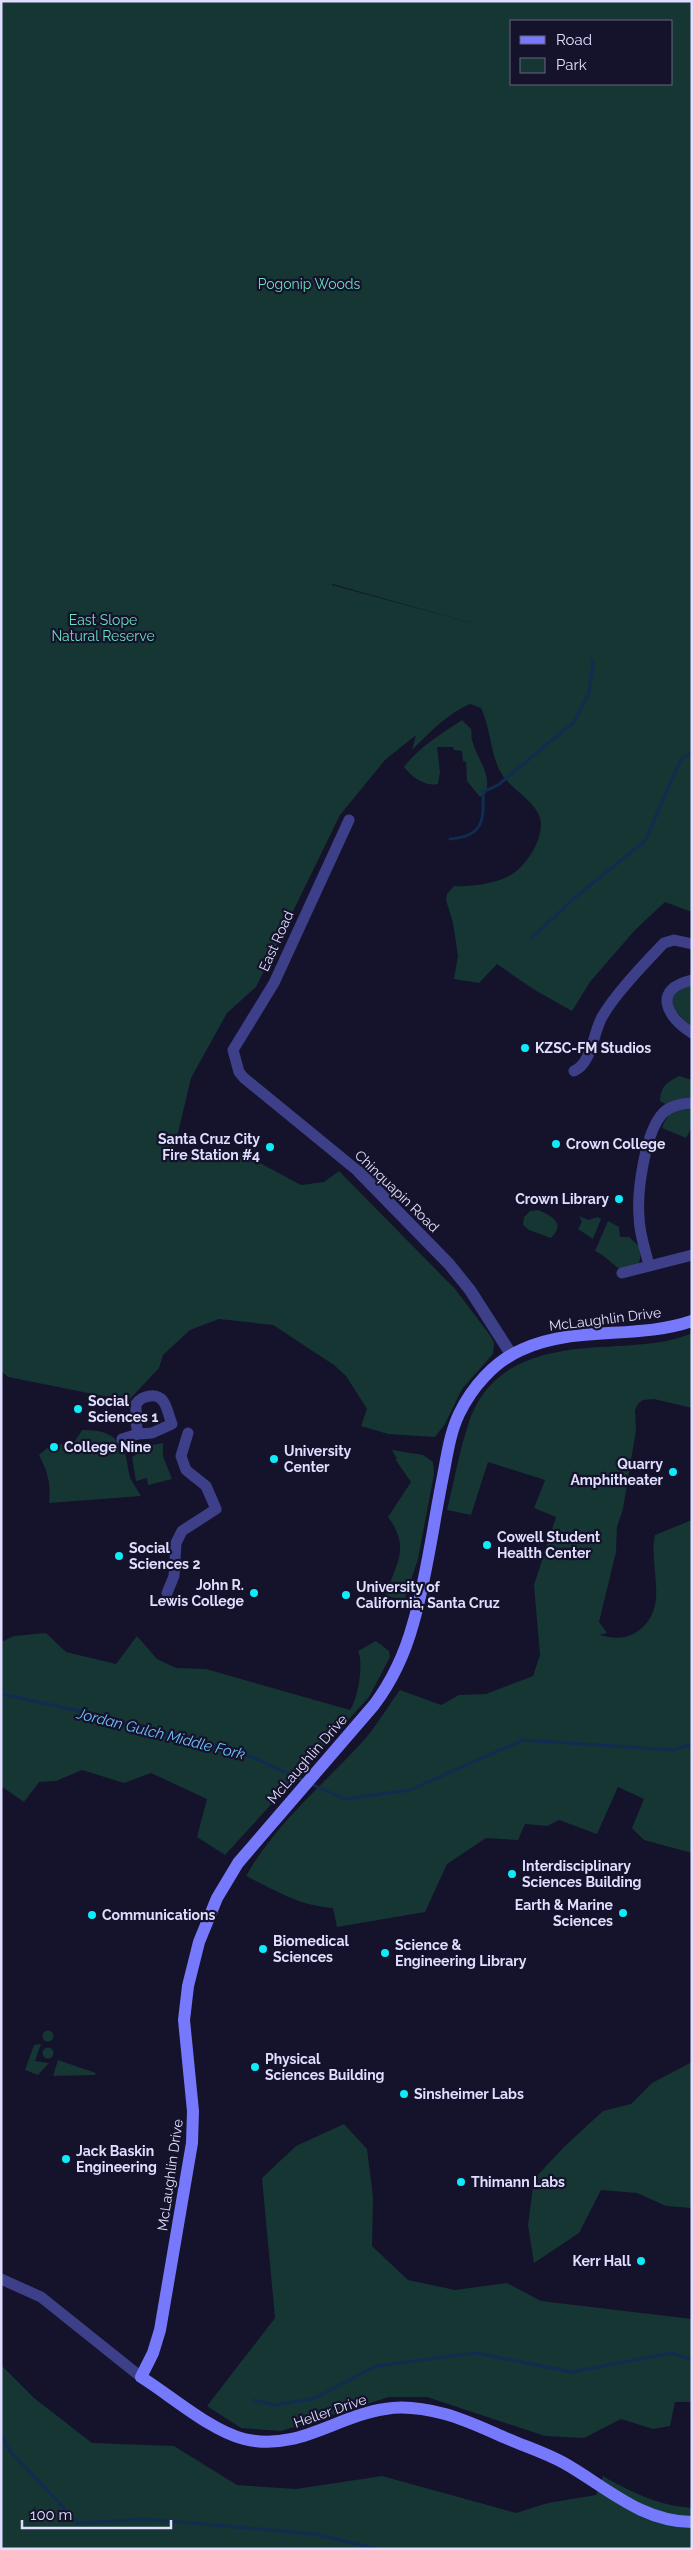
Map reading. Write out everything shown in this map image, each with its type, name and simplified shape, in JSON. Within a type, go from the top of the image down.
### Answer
[{"type":"main road","name":"McLaughlin Drive","points":[[141,2377],[153,2353],[160,2330],[192,2143],[193,2111],[184,2020],[193,1961],[217,1898],[230,1873],[264,1831],[342,1744],[384,1692],[400,1661],[412,1628],[447,1455],[460,1414],[477,1385],[511,1354],[540,1342],[558,1338],[656,1328],[692,1321]]},
{"type":"main road","name":"Heller Drive","points":[[141,2377],[216,2426],[238,2437],[260,2442],[279,2442],[310,2435],[386,2408],[417,2408],[444,2414],[557,2460],[630,2505],[654,2516],[692,2522]]},
{"type":"street","name":"East Road","points":[[239,1072],[233,1050],[274,983],[349,820]]},
{"type":"street","points":[[574,1071],[580,1068],[586,1060],[591,1043],[607,1010],[664,943],[674,940],[692,944]]},
{"type":"street","points":[[692,980],[673,987],[667,997],[666,1004],[670,1012],[692,1033]]},
{"type":"street","name":"Chinquapin Road","points":[[239,1072],[256,1089],[359,1172],[449,1264],[470,1290],[511,1354]]},
{"type":"street","points":[[649,1265],[638,1218],[644,1155],[664,1113],[680,1105],[692,1103]]},
{"type":"street","points":[[622,1273],[692,1256]]},
{"type":"street","points":[[122,1439],[138,1434],[152,1433],[172,1424],[164,1402],[155,1396],[145,1396],[140,1399],[135,1409],[138,1434]]},
{"type":"street","points":[[167,1593],[174,1576],[176,1543],[182,1531],[216,1509],[206,1486],[186,1470],[181,1456],[188,1434]]},
{"type":"street","name":"Heller Drive","points":[[1,2279],[41,2297],[141,2377]]},
{"type":"green space","points":[[1,1],[692,1],[692,912],[665,902],[635,930],[590,982],[572,1011],[533,989],[497,964],[479,983],[454,979],[458,956],[453,923],[446,900],[447,894],[454,886],[488,883],[514,873],[528,859],[534,849],[538,840],[541,821],[534,807],[502,774],[493,752],[481,708],[470,704],[446,718],[412,750],[416,735],[385,760],[340,815],[256,987],[227,1013],[191,1078],[173,1154],[236,1150],[301,1185],[324,1182],[339,1171],[455,1289],[490,1335],[494,1343],[493,1354],[462,1389],[445,1424],[435,1437],[388,1434],[361,1426],[367,1409],[346,1376],[334,1365],[273,1325],[219,1319],[190,1330],[163,1355],[159,1368],[128,1401],[8,1377],[1,1371]],"holes":[[[332,584],[490,628],[332,585]]]},
{"type":"green space","points":[[462,720],[471,729],[474,746],[487,779],[486,793],[480,797],[467,781],[466,762],[463,761],[462,751],[454,750],[453,747],[437,747],[440,772],[438,784],[424,783],[404,767],[423,747]]},
{"type":"green space","points":[[692,983],[692,1029],[669,1003],[677,987]]},
{"type":"green space","points":[[679,1076],[692,1080],[692,1100],[667,1105],[660,1101],[665,1086]]},
{"type":"green space","points":[[692,1107],[692,1127],[686,1138],[662,1128],[667,1118],[673,1112]]},
{"type":"green space","points":[[538,1210],[548,1215],[557,1224],[555,1233],[551,1238],[529,1230],[523,1225],[524,1217],[530,1211]]},
{"type":"green space","points":[[579,1216],[588,1220],[598,1217],[601,1219],[593,1239],[578,1229],[582,1222]]},
{"type":"green space","points":[[608,1221],[619,1227],[620,1237],[629,1237],[640,1247],[640,1260],[637,1266],[621,1270],[595,1251]]},
{"type":"green space","points":[[692,1333],[692,1408],[654,1399],[643,1400],[635,1410],[636,1430],[623,1509],[617,1527],[616,1552],[599,1622],[607,1633],[599,1635],[622,1638],[632,1635],[642,1628],[650,1618],[656,1596],[655,1535],[692,1520],[692,1853],[644,1840],[632,1828],[644,1799],[618,1787],[597,1834],[559,1820],[547,1826],[525,1824],[518,1840],[486,1838],[447,1864],[425,1912],[337,1927],[333,1908],[299,1901],[246,1876],[271,1839],[364,1740],[400,1690],[441,1705],[459,1695],[486,1694],[533,1676],[540,1655],[534,1585],[556,1517],[534,1508],[545,1480],[488,1462],[471,1515],[447,1510],[468,1425],[477,1404],[489,1387],[504,1373],[539,1356],[580,1349],[659,1342]]},
{"type":"green space","points":[[82,1430],[101,1432],[112,1436],[116,1440],[122,1452],[125,1452],[130,1478],[141,1496],[49,1503],[50,1490],[48,1478],[39,1455],[52,1444],[73,1443]]},
{"type":"green space","points":[[163,1443],[163,1456],[172,1479],[148,1485],[147,1478],[136,1481],[132,1457],[139,1453],[138,1448]]},
{"type":"green space","points":[[392,1450],[423,1455],[433,1462],[434,1474],[418,1559],[403,1604],[396,1598],[385,1596],[397,1565],[400,1547],[395,1528],[388,1517],[411,1482],[395,1459],[397,1459]]},
{"type":"green space","points":[[46,1633],[66,1652],[116,1664],[137,1636],[157,1659],[176,1668],[206,1669],[350,1710],[359,1681],[360,1657],[358,1651],[376,1641],[389,1651],[390,1657],[369,1697],[225,1855],[197,1837],[207,1799],[151,1773],[124,1783],[82,1770],[56,1781],[39,1782],[24,1802],[1,1786],[1,1642],[14,1636]]},
{"type":"green space","points":[[48,2030],[54,2036],[48,2042],[42,2036]]},
{"type":"green space","points":[[41,2044],[35,2061],[49,2063],[38,2075],[25,2070],[34,2045]]},
{"type":"green space","points":[[48,2047],[54,2053],[48,2059],[42,2053]]},
{"type":"green space","points":[[58,2060],[96,2073],[95,2075],[53,2076]]},
{"type":"green space","points":[[692,2062],[692,2208],[666,2206],[637,2193],[601,2190],[579,2233],[534,2263],[528,2225],[534,2179],[564,2147],[603,2111],[631,2104],[652,2083]]},
{"type":"green space","points":[[344,2124],[367,2149],[373,2197],[372,2246],[408,2280],[455,2290],[507,2283],[541,2301],[692,2319],[692,2402],[675,2402],[670,2426],[653,2429],[621,2419],[584,2438],[545,2436],[427,2397],[389,2397],[281,2431],[241,2428],[207,2406],[275,2318],[262,2178],[296,2146]]},
{"type":"green space","points":[[1,2365],[34,2398],[92,2443],[174,2446],[237,2485],[296,2489],[382,2476],[516,2513],[548,2503],[596,2495],[603,2476],[624,2488],[657,2501],[692,2508],[692,2549],[1,2549]]},
{"type":"waterway","points":[[450,839],[469,835],[479,826],[483,812],[483,792],[498,785],[574,722],[589,693],[593,664],[591,659]]},
{"type":"waterway","points":[[532,938],[573,899],[645,841],[681,759],[692,752]]},
{"type":"waterway","name":"Jordan Gulch Middle Fork","points":[[1,1694],[88,1713],[238,1751],[305,1781]]},
{"type":"waterway","name":"Jordan Gulch Middle Fork","points":[[311,1784],[345,1799],[410,1790],[523,1740],[673,1750],[692,1744]]},
{"type":"waterway","points":[[254,2400],[275,2405],[313,2399],[376,2366],[476,2353],[572,2372],[672,2353],[692,2360]]},
{"type":"waterway","points":[[1,2435],[10,2451],[78,2523],[145,2519],[315,2534],[377,2549]]},
{"type":"place","name":"KZSC-FM Studios","points":[[525,1048]]},
{"type":"place","name":"Crown College","points":[[556,1144]]},
{"type":"place","name":"Santa Cruz City Fire Station #4","points":[[270,1147]]},
{"type":"place","name":"Crown Library","points":[[619,1199]]},
{"type":"place","name":"Social Sciences 1","points":[[78,1409]]},
{"type":"place","name":"College Nine","points":[[54,1447]]},
{"type":"place","name":"University Center","points":[[274,1459]]},
{"type":"place","name":"Quarry Amphitheater","points":[[673,1472]]},
{"type":"place","name":"Cowell Student Health Center","points":[[487,1545]]},
{"type":"place","name":"Social Sciences 2","points":[[119,1556]]},
{"type":"place","name":"John R. Lewis College","points":[[254,1593]]},
{"type":"place","name":"University of California, Santa Cruz","points":[[346,1595]]},
{"type":"place","name":"Interdisciplinary Sciences Building","points":[[512,1874]]},
{"type":"place","name":"Earth & Marine Sciences","points":[[623,1913]]},
{"type":"place","name":"Communications","points":[[92,1915]]},
{"type":"place","name":"Biomedical Sciences","points":[[263,1949]]},
{"type":"place","name":"Science & Engineering Library","points":[[385,1953]]},
{"type":"place","name":"Physical Sciences Building","points":[[255,2067]]},
{"type":"place","name":"Sinsheimer Labs","points":[[404,2094]]},
{"type":"place","name":"Jack Baskin Engineering","points":[[66,2159]]},
{"type":"place","name":"Thimann Labs","points":[[461,2182]]},
{"type":"place","name":"Kerr Hall","points":[[641,2261]]},
{"type":"park label","name":"Pogonip Woods","points":[[309,284]]},
{"type":"park label","name":"East Slope Natural Reserve","points":[[103,628]]}]
